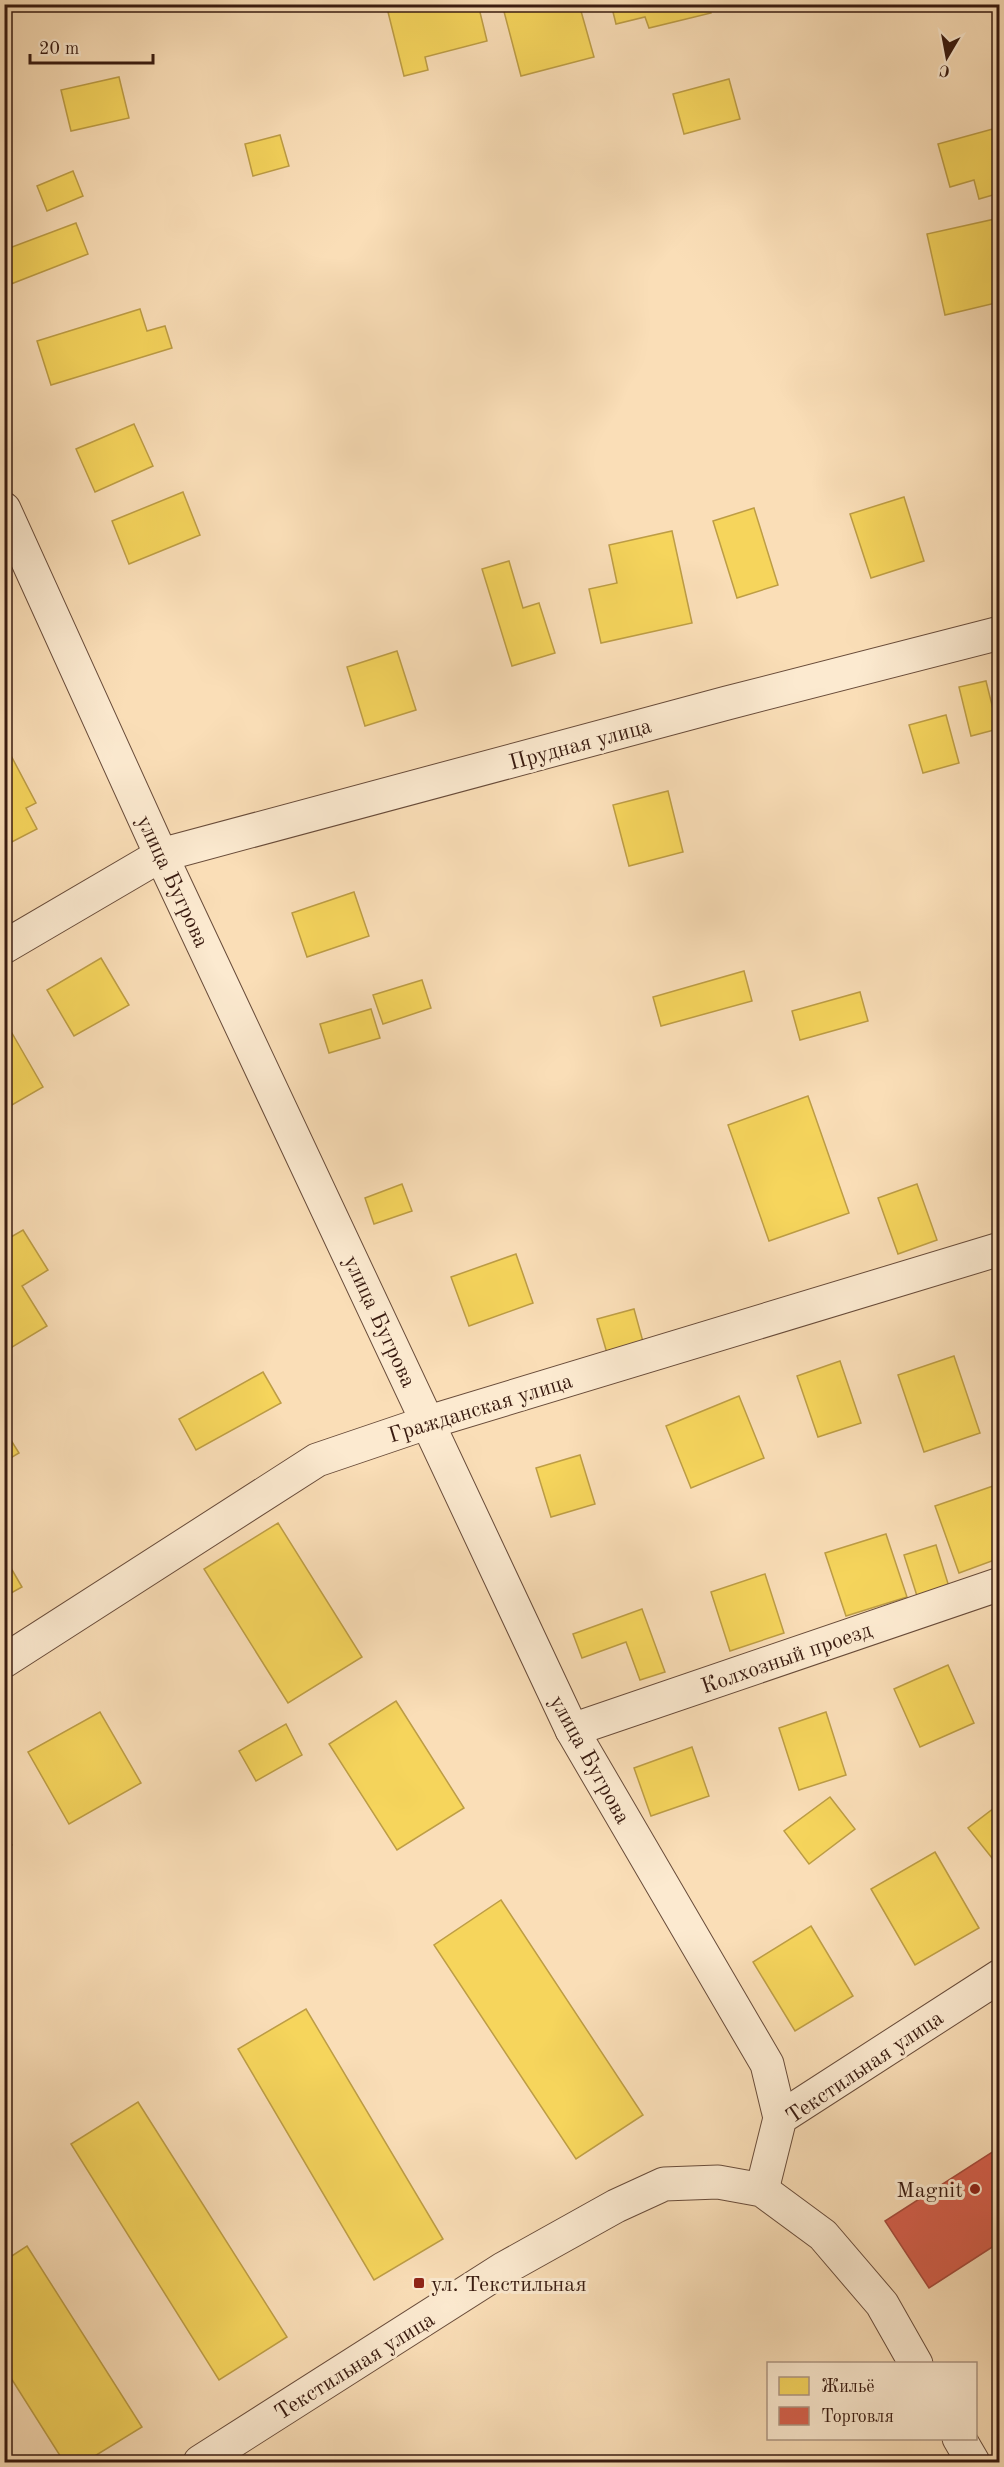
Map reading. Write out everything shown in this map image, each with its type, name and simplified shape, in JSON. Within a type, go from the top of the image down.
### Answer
[{"type":"street","name":"улица Бугрова","points":[[4,509],[161,855],[572,1730],[767,2064],[780,2118]]},
{"type":"street","name":"Прудная улица","points":[[4,947],[161,855],[727,703],[999,633]]},
{"type":"street","name":"Гражданская улица","points":[[4,1661],[317,1460],[429,1422],[999,1249]]},
{"type":"street","name":"Колхозный проезд","points":[[572,1730],[999,1584]]},
{"type":"street","name":"Текстильная улица","points":[[200,2463],[503,2269],[616,2206],[664,2184],[718,2182],[762,2190],[780,2118],[999,1976]]},
{"type":"street","points":[[762,2190],[823,2235],[882,2304],[915,2362]]},
{"type":"street","points":[[960,2440],[973,2463]]},
{"type":"building: Жильё","points":[[402,4],[478,4],[487,41],[425,57],[428,70],[404,76],[387,8]]},
{"type":"building: Жильё","points":[[502,4],[579,4],[594,57],[521,76]]},
{"type":"building: Жильё","points":[[611,4],[709,4],[711,13],[649,28],[645,17],[616,24]]},
{"type":"building: Жильё","points":[[119,77],[129,118],[71,131],[61,90]]},
{"type":"building: Жильё","points":[[729,79],[740,119],[684,134],[673,94]]},
{"type":"building: Жильё","points":[[1000,127],[1000,193],[979,199],[974,180],[950,187],[938,144]]},
{"type":"building: Жильё","points":[[280,135],[289,166],[253,176],[245,144]]},
{"type":"building: Жильё","points":[[73,171],[83,196],[47,211],[37,186]]},
{"type":"building: Жильё","points":[[995,219],[1000,240],[1000,302],[945,315],[927,234]]},
{"type":"building: Жильё","points":[[76,223],[88,254],[11,284],[4,269],[4,250]]},
{"type":"building: Жильё","points":[[140,309],[147,331],[165,326],[172,348],[51,385],[37,341]]},
{"type":"building: Жильё","points":[[134,424],[153,466],[95,492],[76,449]]},
{"type":"building: Жильё","points":[[183,492],[200,535],[129,564],[112,521]]},
{"type":"building: Жильё","points":[[904,497],[924,561],[871,578],[850,514]]},
{"type":"building: Жильё","points":[[754,508],[778,585],[737,598],[713,521]]},
{"type":"building: Жильё","points":[[672,531],[692,623],[601,643],[589,589],[617,583],[609,545]]},
{"type":"building: Жильё","points":[[509,561],[523,608],[539,603],[555,653],[512,666],[482,569]]},
{"type":"building: Жильё","points":[[397,651],[416,710],[365,726],[347,667]]},
{"type":"building: Жильё","points":[[986,681],[998,729],[971,736],[959,687]]},
{"type":"building: Жильё","points":[[946,715],[959,763],[923,773],[909,725]]},
{"type":"building: Жильё","points":[[7,748],[36,803],[26,808],[37,829],[4,846],[4,750]]},
{"type":"building: Жильё","points":[[668,791],[683,852],[629,866],[613,805]]},
{"type":"building: Жильё","points":[[354,892],[369,936],[307,957],[292,913]]},
{"type":"building: Жильё","points":[[101,958],[129,1005],[74,1036],[47,990]]},
{"type":"building: Жильё","points":[[744,971],[752,1001],[661,1026],[653,997]]},
{"type":"building: Жильё","points":[[422,980],[431,1008],[383,1024],[373,995]]},
{"type":"building: Жильё","points":[[860,992],[868,1021],[800,1040],[792,1011]]},
{"type":"building: Жильё","points":[[371,1009],[380,1038],[329,1053],[320,1024]]},
{"type":"building: Жильё","points":[[5,1021],[43,1087],[5,1109],[4,1107]]},
{"type":"building: Жильё","points":[[808,1096],[849,1213],[769,1241],[728,1125]]},
{"type":"building: Жильё","points":[[402,1184],[412,1211],[374,1224],[365,1198]]},
{"type":"building: Жильё","points":[[917,1184],[937,1240],[898,1254],[878,1198]]},
{"type":"building: Жильё","points":[[23,1230],[48,1270],[22,1286],[47,1326],[4,1352],[4,1241]]},
{"type":"building: Жильё","points":[[516,1254],[533,1303],[469,1326],[451,1277]]},
{"type":"building: Жильё","points":[[634,1309],[645,1349],[609,1360],[597,1319]]},
{"type":"building: Жильё","points":[[954,1356],[980,1433],[924,1452],[898,1375]]},
{"type":"building: Жильё","points":[[840,1361],[861,1423],[818,1437],[797,1376]]},
{"type":"building: Жильё","points":[[263,1372],[281,1403],[196,1450],[179,1419]]},
{"type":"building: Жильё","points":[[739,1396],[764,1458],[691,1488],[666,1426]]},
{"type":"building: Жильё","points":[[4,1429],[19,1453],[4,1462]]},
{"type":"building: Жильё","points":[[580,1455],[595,1504],[551,1517],[536,1468]]},
{"type":"building: Жильё","points":[[996,1485],[1000,1495],[1000,1558],[959,1573],[935,1506]]},
{"type":"building: Жильё","points":[[278,1523],[362,1657],[288,1703],[204,1569]]},
{"type":"building: Жильё","points":[[886,1534],[907,1597],[846,1616],[825,1553]]},
{"type":"building: Жильё","points":[[936,1545],[950,1590],[918,1599],[904,1555]]},
{"type":"building: Жильё","points":[[4,1556],[22,1587],[4,1597]]},
{"type":"building: Жильё","points":[[765,1574],[784,1633],[730,1651],[711,1592]]},
{"type":"building: Жильё","points":[[642,1609],[665,1672],[640,1680],[626,1642],[582,1658],[573,1634]]},
{"type":"building: Жильё","points":[[948,1665],[974,1723],[920,1747],[894,1689]]},
{"type":"building: Жильё","points":[[396,1701],[464,1808],[397,1850],[329,1744]]},
{"type":"building: Жильё","points":[[100,1712],[141,1783],[69,1824],[28,1752]]},
{"type":"building: Жильё","points":[[826,1712],[846,1775],[799,1790],[779,1728]]},
{"type":"building: Жильё","points":[[286,1724],[302,1755],[256,1781],[239,1751]]},
{"type":"building: Жильё","points":[[692,1747],[709,1796],[651,1816],[634,1768]]},
{"type":"building: Жильё","points":[[830,1797],[855,1829],[809,1864],[784,1831]]},
{"type":"building: Жильё","points":[[998,1805],[1000,1807],[1000,1868],[968,1828]]},
{"type":"building: Жильё","points":[[4,1832],[12,1845],[4,1849]]},
{"type":"building: Жильё","points":[[935,1852],[979,1928],[915,1965],[871,1889]]},
{"type":"building: Жильё","points":[[501,1900],[643,2115],[576,2159],[434,1945]]},
{"type":"building: Жильё","points":[[811,1926],[853,1996],[795,2031],[753,1962]]},
{"type":"building: Жильё","points":[[306,2009],[443,2239],[374,2280],[238,2049]]},
{"type":"building: Жильё","points":[[138,2102],[287,2337],[219,2380],[71,2144]]},
{"type":"building: Жильё","points":[[27,2246],[142,2427],[85,2462],[64,2462],[4,2367],[4,2261]]},
{"type":"building: Торговля","points":[[1000,2147],[1000,2242],[929,2288],[885,2221]]},
{"type":"place","name":"Magnit","points":[[975,2189]]},
{"type":"place","name":"ул. Текстильная","points":[[419,2283]]}]
